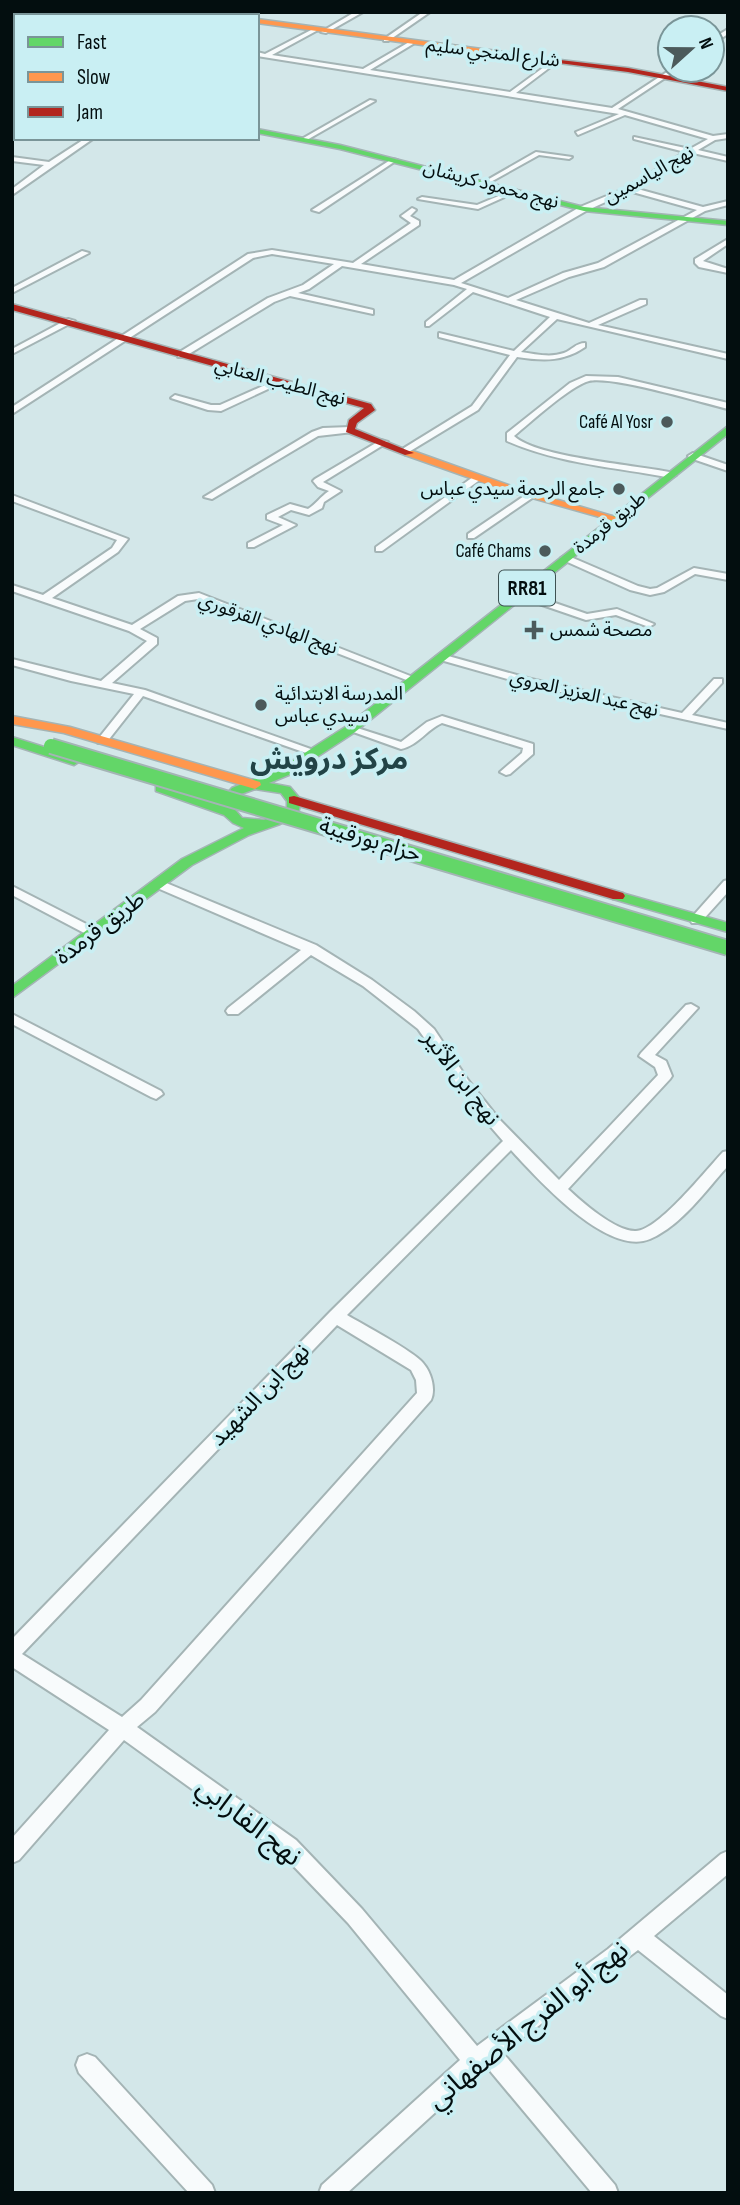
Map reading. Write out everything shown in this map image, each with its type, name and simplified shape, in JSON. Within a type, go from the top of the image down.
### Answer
[{"type":"main road","name":"شارع المنجي سليم","points":[[259,21],[386,40],[656,72]]},
{"type":"main road","name":"شارع المنجي سليم","points":[[710,84],[728,89]]},
{"type":"main road","name":"نهج محمود كريشان","points":[[259,131],[394,160],[583,209],[614,214],[695,213],[728,223]]},
{"type":"main road","name":"نهج الطيب العنابي","points":[[12,307],[71,321],[277,383],[368,406],[370,410],[352,422],[350,430],[476,479],[614,518]]},
{"type":"main road","name":"طريق قرمدة","points":[[255,785],[286,771],[351,729],[728,429]]},
{"type":"main road","name":"حزام بورقيبة","points":[[12,723],[66,730],[255,785],[276,787],[293,798],[728,928]]},
{"type":"main road","name":"حزام بورقيبة","points":[[12,723],[55,742],[577,905],[728,948]]},
{"type":"main road","name":"حزام بورقيبة","points":[[12,736],[55,742],[223,783],[728,936]]},
{"type":"main road","name":"حزام بورقيبة","points":[[12,741],[192,798],[226,812],[236,821],[301,830],[728,957]]},
{"type":"main road","name":"طريق قرمدة","points":[[293,798],[292,785],[321,756],[319,750]]},
{"type":"main road","name":"RR81","points":[[226,812],[224,804],[227,798],[234,792],[255,785]]},
{"type":"main road","name":"RR81","points":[[268,825],[288,817],[295,805],[293,798]]},
{"type":"main road","name":"طريق قرمدة","points":[[187,863],[218,829],[226,812]]},
{"type":"main road","name":"طريق قرمدة","points":[[12,993],[187,863],[244,832],[268,825]]},
{"type":"main road","points":[[580,915],[602,891]]},
{"type":"street","points":[[261,55],[360,12]]},
{"type":"street","points":[[386,40],[427,12]]},
{"type":"street","points":[[362,72],[411,43]]},
{"type":"street","points":[[261,55],[612,110],[713,138],[726,138]]},
{"type":"street","points":[[511,94],[555,61]]},
{"type":"street","points":[[612,110],[656,81]]},
{"type":"street","points":[[303,140],[372,101]]},
{"type":"street","points":[[578,132],[623,114]]},
{"type":"street","points":[[636,138],[728,159]]},
{"type":"street","name":"نهج الياسمين","points":[[455,284],[583,209],[628,189],[713,138]]},
{"type":"street","points":[[12,193],[88,140]]},
{"type":"street","points":[[485,183],[538,153],[569,157]]},
{"type":"street","points":[[12,159],[50,164]]},
{"type":"street","points":[[316,210],[394,160]]},
{"type":"street","points":[[628,189],[695,213]]},
{"type":"street","points":[[422,199],[478,207],[515,191]]},
{"type":"street","points":[[510,300],[566,275],[601,265],[695,213],[728,203]]},
{"type":"street","points":[[354,265],[416,223],[405,216],[412,210]]},
{"type":"street","points":[[728,241],[698,261],[728,271]]},
{"type":"street","points":[[12,411],[255,254],[272,252],[473,288],[554,317],[728,357]]},
{"type":"street","points":[[12,291],[85,253]]},
{"type":"street","points":[[181,355],[271,300],[306,286],[341,263]]},
{"type":"street","points":[[429,324],[473,288]]},
{"type":"street","points":[[288,293],[370,312]]},
{"type":"street","points":[[590,326],[643,302]]},
{"type":"street","points":[[407,450],[475,408],[515,354],[554,317]]},
{"type":"street","points":[[12,352],[71,321]]},
{"type":"street","points":[[442,335],[515,354],[558,357],[582,345]]},
{"type":"street","points":[[671,475],[545,452],[510,439],[512,432],[578,382],[596,377],[728,406]]},
{"type":"street","points":[[174,398],[221,408],[277,383]]},
{"type":"street","points":[[209,497],[315,434],[350,430]]},
{"type":"street","points":[[251,545],[291,526],[270,517],[290,507],[309,512],[319,506],[320,501],[336,491],[318,481],[384,442]]},
{"type":"street","points":[[693,456],[728,468]]},
{"type":"street","points":[[379,549],[476,479]]},
{"type":"street","points":[[471,536],[530,496]]},
{"type":"street","points":[[12,498],[123,539],[115,550],[45,598]]},
{"type":"street","points":[[566,558],[634,588],[650,592],[660,590],[694,571],[728,577]]},
{"type":"street","points":[[12,587],[134,629],[153,640],[152,644],[104,684]]},
{"type":"street","points":[[520,594],[586,617],[617,612],[649,624]]},
{"type":"street","name":"نهج الهادي القرقوري","points":[[134,629],[182,598],[199,596],[413,679]]},
{"type":"street","name":"نهج عبد العزيز العروي","points":[[441,657],[529,682],[728,726]]},
{"type":"street","points":[[12,662],[71,678],[141,692],[319,750]]},
{"type":"street","points":[[685,716],[718,681]]},
{"type":"street","points":[[102,741],[141,692]]},
{"type":"street","points":[[351,729],[401,746],[410,744],[433,720],[442,719],[529,746],[527,754],[506,772]]},
{"type":"street","name":"نهج ابن الأثير","points":[[159,884],[311,948],[370,984],[424,1027],[464,1085],[510,1142],[559,1189],[619,1235],[637,1238],[667,1221],[728,1156]]},
{"type":"street","points":[[696,920],[728,884]]},
{"type":"street","points":[[12,890],[92,932]]},
{"type":"street","points":[[233,1011],[311,948]]},
{"type":"street","points":[[559,1189],[665,1076],[661,1064],[646,1056],[691,1008]]},
{"type":"street","points":[[12,1018],[156,1094]]},
{"type":"street","name":"نهج ابن الشهيد","points":[[12,1654],[336,1316],[510,1142]]},
{"type":"street","points":[[12,1853],[123,1728],[148,1706],[425,1395],[424,1380],[417,1366],[336,1316]]},
{"type":"street","name":"نهج الفارابي","points":[[12,1654],[123,1728],[289,1847],[607,2193]]},
{"type":"street","name":"نهج أبو الفرج الأصفهاني","points":[[330,2193],[482,2056],[639,1937],[728,1861]]},
{"type":"street","points":[[639,1937],[728,2010]]},
{"type":"street","points":[[87,2065],[204,2193]]},
{"type":"traffic: fast","points":[[259,131],[340,147],[584,209],[728,223]]},
{"type":"traffic: fast","points":[[255,785],[286,771],[351,729],[728,429]]},
{"type":"traffic: fast","points":[[12,741],[74,761]]},
{"type":"traffic: fast","points":[[51,746],[728,948]]},
{"type":"traffic: fast","points":[[255,785],[285,790],[294,800],[293,811],[265,824],[237,821],[224,805],[237,791],[255,785]]},
{"type":"traffic: fast","points":[[161,788],[226,812]]},
{"type":"traffic: fast","points":[[12,993],[187,862],[244,832],[265,825]]},
{"type":"traffic: fast","points":[[618,896],[728,928]]},
{"type":"traffic: slow","points":[[200,12],[211,14]]},
{"type":"traffic: slow","points":[[259,21],[520,56]]},
{"type":"traffic: slow","points":[[409,453],[511,489],[614,518]]},
{"type":"traffic: slow","points":[[12,720],[66,730],[255,785]]},
{"type":"traffic: jam","points":[[172,14],[176,12]]},
{"type":"traffic: jam","points":[[520,56],[628,70],[728,89]]},
{"type":"traffic: jam","points":[[12,307],[368,406],[370,410],[352,422],[350,430],[409,453]]},
{"type":"traffic: jam","points":[[294,800],[618,896]]},
{"type":"place","name":"Café Al Yosr","points":[[667,422]]},
{"type":"place","name":"جامع الرحمة سيدي عباس","points":[[619,489]]},
{"type":"place","name":"Café Chams","points":[[545,551]]},
{"type":"place","name":"مصحة شمس","points":[[534,630]]},
{"type":"place","name":"المدرسة الابتدائية سيدي عباس","points":[[261,705]]},
{"type":"district","name":"مركز درويش","points":[[329,760]]}]
